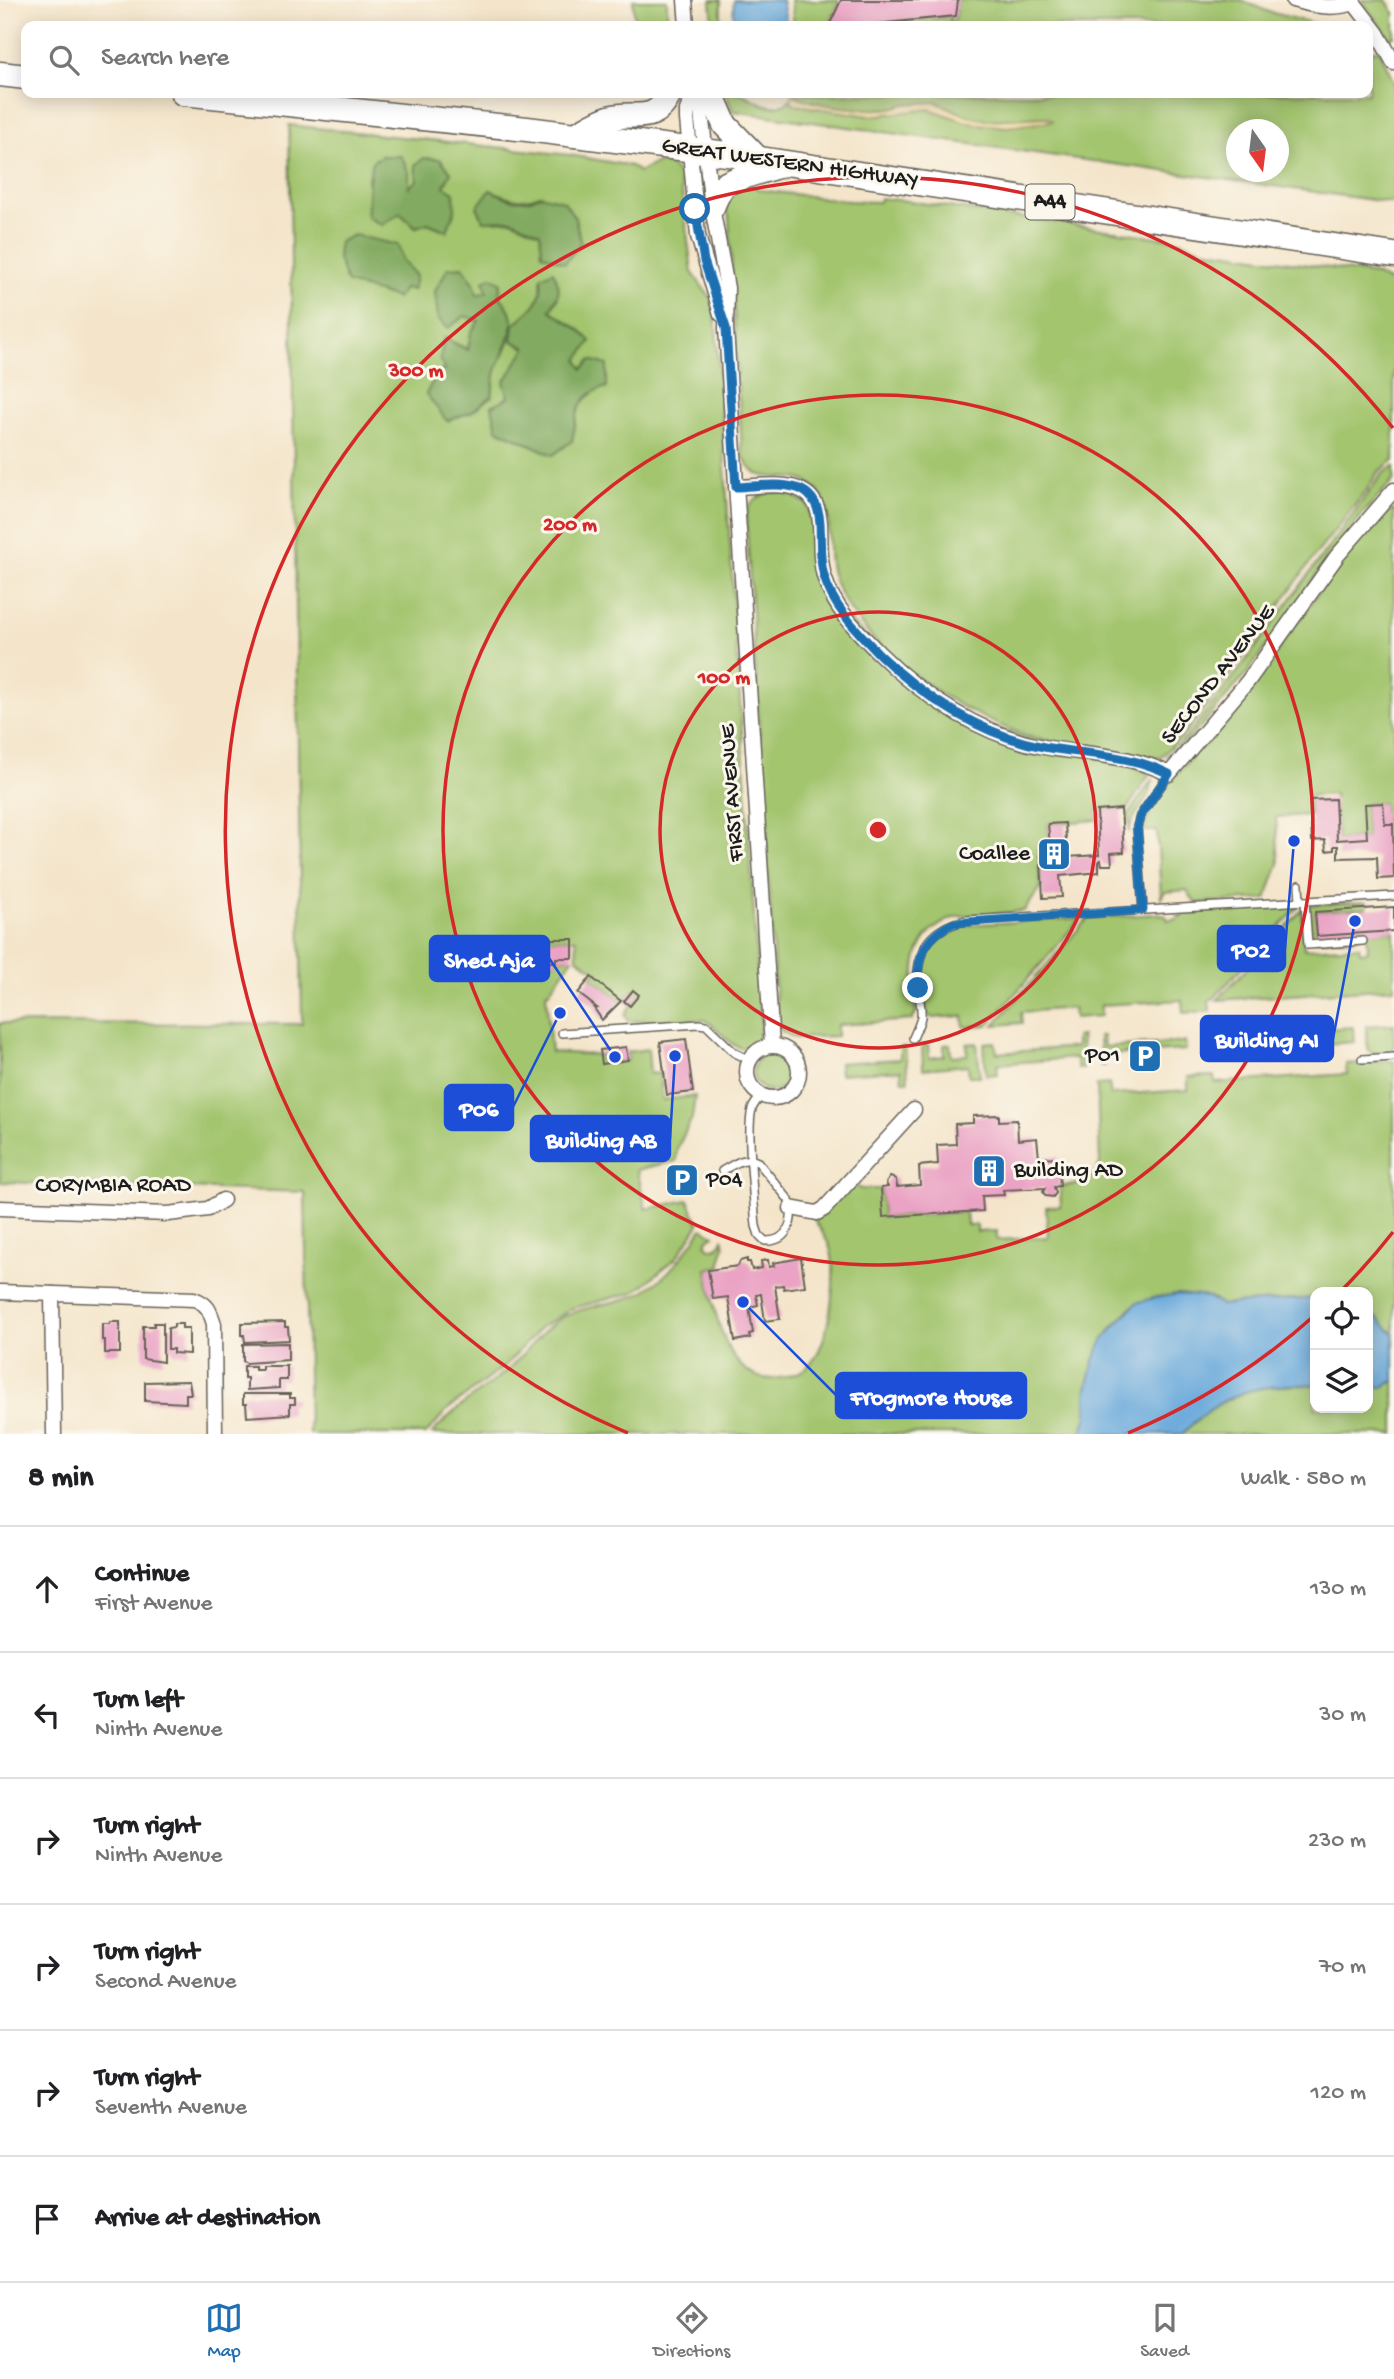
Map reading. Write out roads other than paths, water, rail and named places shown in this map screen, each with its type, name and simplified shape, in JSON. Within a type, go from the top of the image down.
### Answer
[{"type":"highway","points":[[0,74],[21,76]]},
{"type":"highway","name":"GREAT WESTERN HIGHWAY","points":[[230,98],[575,135],[788,162],[1394,255]]},
{"type":"highway","points":[[575,135],[608,118],[653,114],[664,104],[681,98]]},
{"type":"highway","points":[[696,98],[757,158]]},
{"type":"highway","points":[[712,207],[720,190],[730,182],[788,162]]},
{"type":"street","points":[[685,0],[687,21]]},
{"type":"street","points":[[1293,0],[1341,8],[1353,2],[1368,21]]},
{"type":"street","points":[[1373,28],[1394,63]]},
{"type":"street","name":"FIRST AVENUE","points":[[691,98],[687,110],[712,207],[727,288],[726,328],[772,1046]]},
{"type":"street","name":"FIRST AVENUE","points":[[697,150],[698,236],[726,328]]},
{"type":"street","points":[[736,487],[781,485],[796,487],[808,494],[816,504],[820,519],[821,563],[825,579],[842,611],[880,654],[916,685],[957,713],[1007,736],[1041,746],[1138,761],[1169,774]]},
{"type":"street","name":"SECOND AVENUE","points":[[1169,774],[1248,681],[1337,556],[1394,490]]},
{"type":"street","points":[[772,1046],[785,1049],[795,1058],[799,1069],[793,1089],[784,1096],[761,1096],[753,1089],[748,1079],[750,1060],[759,1050],[772,1046]]},
{"type":"street","points":[[791,1208],[817,1213],[824,1209],[914,1110]]},
{"type":"street","name":"CORYMBIA ROAD","points":[[0,1208],[168,1213],[208,1209],[223,1200]]},
{"type":"street","points":[[0,1292],[194,1299],[204,1302],[211,1311],[214,1324],[215,1434]]},
{"type":"street","points":[[52,1294],[54,1434]]},
{"type":"lane","name":"SECOND AVENUE","points":[[1143,910],[1137,827],[1140,816],[1169,774]]},
{"type":"lane","points":[[1299,885],[1308,944],[1363,941]]},
{"type":"lane","points":[[913,1038],[921,1016],[917,978],[920,956],[925,945],[942,929],[967,920],[1394,895]]},
{"type":"lane","points":[[562,1033],[706,1025],[736,1053],[750,1060]]},
{"type":"lane","points":[[1362,1059],[1394,1057]]},
{"type":"lane","points":[[722,1171],[744,1159],[752,1158],[758,1161],[784,1193],[791,1208],[791,1224],[787,1231],[773,1242],[765,1241],[756,1226],[752,1158],[751,1112],[761,1096]]},
{"type":"water","points":[[734,0],[782,0],[786,21],[734,21]]},
{"type":"water","points":[[1178,1294],[1208,1297],[1220,1305],[1310,1298],[1310,1385],[1276,1386],[1242,1393],[1212,1408],[1182,1434],[1081,1434],[1087,1416],[1086,1393],[1094,1360],[1104,1338],[1136,1303]]},
{"type":"water","points":[[1373,1315],[1394,1334],[1394,1381],[1383,1387],[1373,1387]]},
{"type":"place","name":"P02","points":[[1294,841]]},
{"type":"place","name":"Coallee","points":[[1054,854]]},
{"type":"place","name":"Building AI","points":[[1355,921]]},
{"type":"place","name":"P06","points":[[560,1013]]},
{"type":"place","name":"Building AB","points":[[675,1056]]},
{"type":"place","name":"P01","points":[[1145,1056]]},
{"type":"place","name":"Shed Aja","points":[[615,1057]]},
{"type":"place","name":"Building AD","points":[[989,1171]]},
{"type":"place","name":"P04","points":[[682,1180]]},
{"type":"place","name":"Frogmore House","points":[[743,1302]]}]
